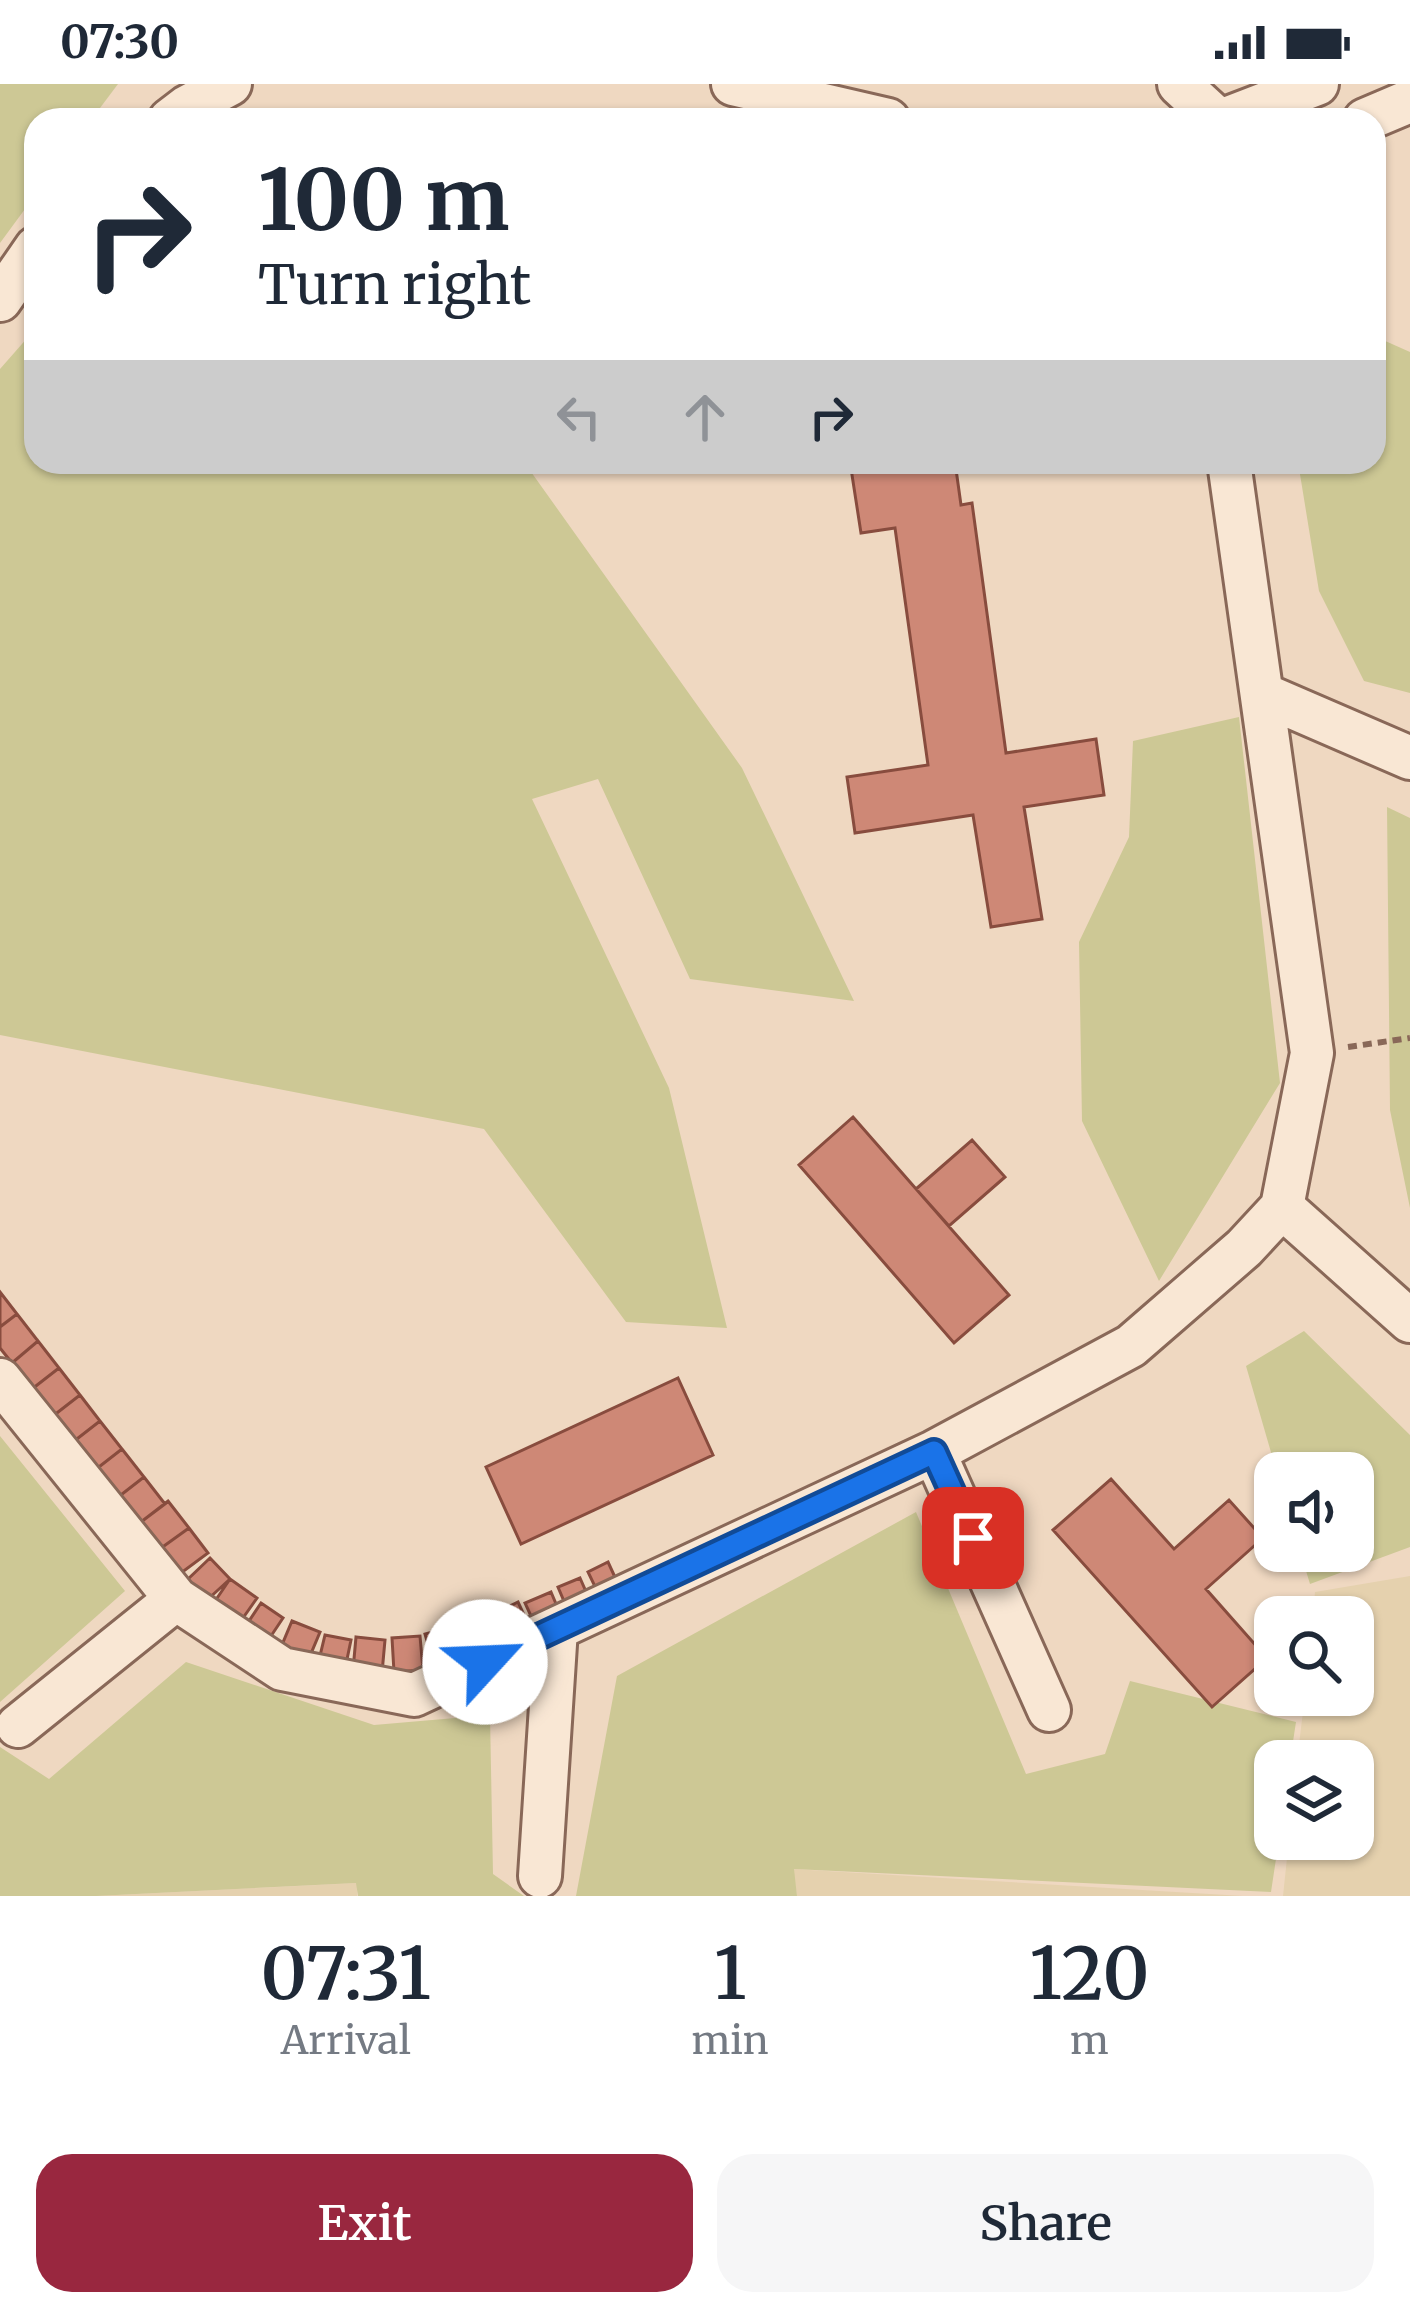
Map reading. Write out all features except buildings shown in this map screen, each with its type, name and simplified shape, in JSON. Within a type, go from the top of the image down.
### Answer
[{"type":"lane","points":[[186,108],[230,84]]},
{"type":"lane","points":[[733,84],[836,108]]},
{"type":"lane","points":[[1178,84],[1206,108]]},
{"type":"lane","points":[[1252,108],[1317,84]]},
{"type":"lane","points":[[0,300],[24,265]]},
{"type":"lane","points":[[0,1380],[176,1600],[282,1669],[414,1696],[934,1452],[1131,1346],[1244,1248],[1282,1207],[1312,1053],[1229,474]]},
{"type":"lane","points":[[1262,694],[1410,758]]},
{"type":"lane","points":[[1282,1207],[1410,1322]]},
{"type":"lane","points":[[934,1452],[1049,1710]]},
{"type":"lane","points":[[18,1726],[176,1600]]},
{"type":"lane","points":[[540,1876],[556,1629]]},
{"type":"path","points":[[1312,1053],[1410,1038]]},
{"type":"shaded area","points":[[0,84],[118,84],[100,108],[24,108],[24,210],[0,243]]},
{"type":"shaded area","points":[[1386,341],[1410,352],[1410,693],[1364,681],[1319,591],[1300,474],[1386,474]]},
{"type":"shaded area","points":[[24,342],[24,474],[533,474],[742,768],[854,1001],[690,979],[598,779],[532,799],[669,1088],[727,1328],[626,1322],[484,1129],[0,1035],[0,369]]},
{"type":"shaded area","points":[[1239,717],[1280,1083],[1159,1281],[1082,1121],[1079,942],[1129,837],[1133,741]]},
{"type":"shaded area","points":[[1387,807],[1410,818],[1410,1208],[1390,1110]]},
{"type":"shaded area","points":[[1304,1331],[1410,1435],[1410,1547],[1374,1560],[1374,1452],[1271,1452],[1246,1366]]},
{"type":"shaded area","points":[[0,1436],[125,1591],[0,1702]]},
{"type":"shaded area","points":[[916,1512],[1026,1774],[1105,1754],[1130,1681],[1254,1712],[1254,1716],[1296,1722],[1293,1740],[1254,1740],[1254,1860],[1276,1860],[1271,1892],[794,1869],[797,1896],[576,1896],[617,1676]]},
{"type":"shaded area","points":[[1306,1572],[1342,1572],[1310,1584]]},
{"type":"shaded area","points":[[1410,1576],[1410,1896],[1283,1896],[1287,1860],[1374,1860],[1374,1740],[1300,1740],[1302,1716],[1374,1716],[1374,1596],[1315,1596],[1315,1592]]},
{"type":"shaded area","points":[[186,1662],[374,1725],[490,1715],[493,1874],[524,1896],[358,1896],[356,1883],[0,1896],[0,1747],[49,1779]]},
{"type":"shaded area","points":[[793,1869],[1243,1896],[797,1896]]},
{"type":"shaded area","points":[[357,1883],[357,1896],[96,1896]]},
{"type":"route","points":[[485,1662],[934,1452],[973,1538]]}]
